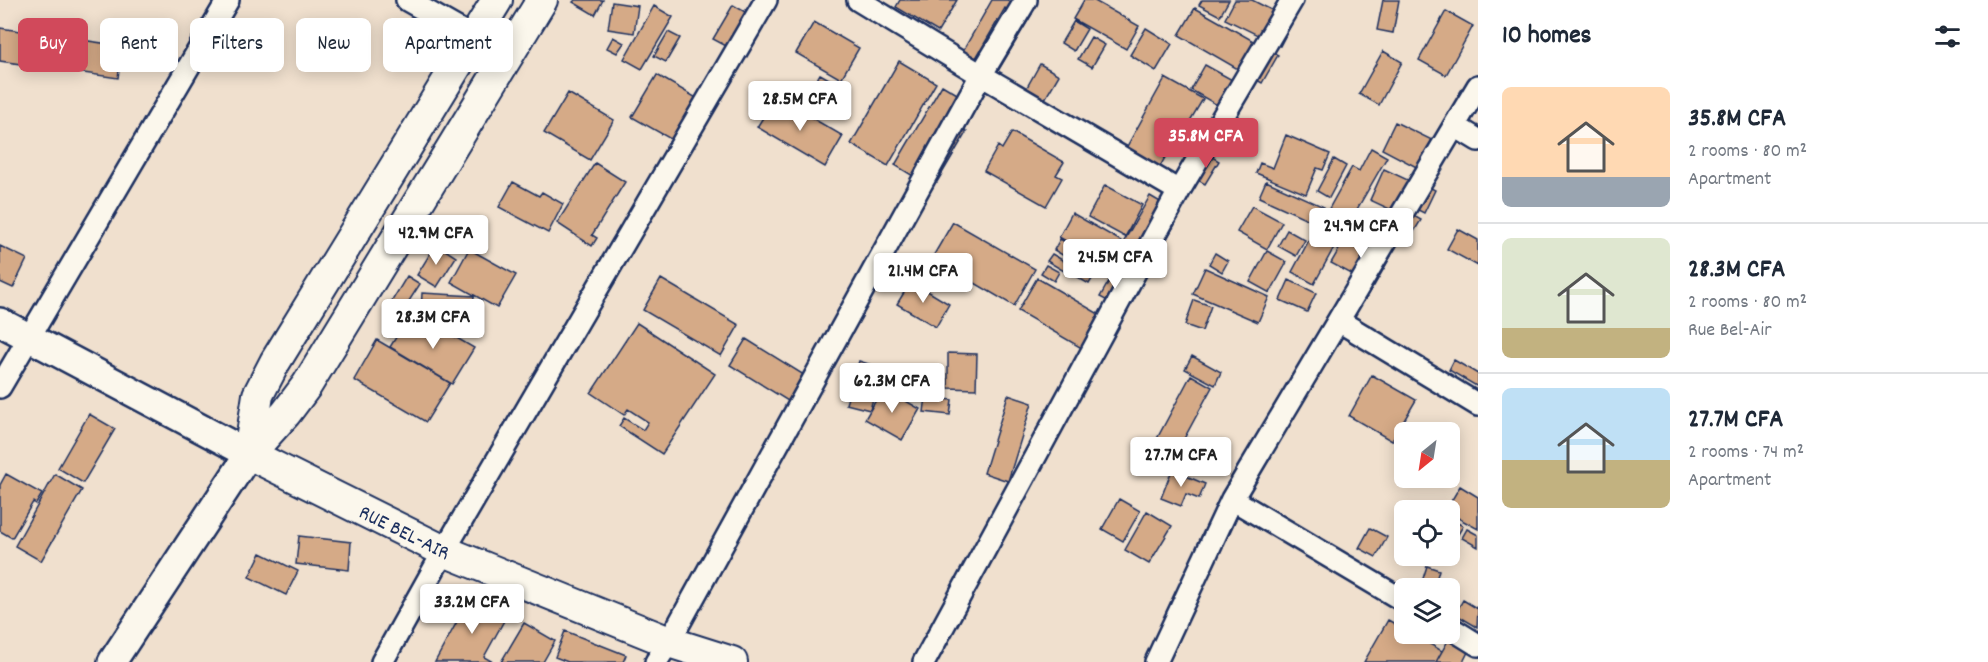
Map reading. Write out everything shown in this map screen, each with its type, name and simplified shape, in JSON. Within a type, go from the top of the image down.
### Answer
[{"type":"main road","points":[[486,18],[497,0]]},
{"type":"main road","points":[[249,454],[286,413],[307,385],[542,0]]},
{"type":"main road","points":[[249,454],[258,395],[275,362],[453,72]]},
{"type":"main road","name":"RUE BEL-AIR","points":[[249,454],[444,551],[662,652],[732,662]]},
{"type":"street","points":[[0,387],[228,0]]},
{"type":"street","points":[[407,0],[439,18]]},
{"type":"street","points":[[382,662],[444,551],[766,0]]},
{"type":"street","points":[[858,0],[1179,191]]},
{"type":"street","points":[[662,652],[981,75],[1026,0]]},
{"type":"street","points":[[924,662],[1179,191],[1292,0]]},
{"type":"street","points":[[1156,662],[1232,499],[1478,86]]},
{"type":"street","points":[[1455,126],[1478,140]]},
{"type":"street","points":[[1339,321],[1478,405]]},
{"type":"street","points":[[0,322],[249,454],[112,662]]},
{"type":"street","points":[[1232,499],[1394,595]]},
{"type":"street","points":[[1460,634],[1478,645]]},
{"type":"building","points":[[575,0],[603,0],[595,15],[573,2]]},
{"type":"building","points":[[900,0],[957,0],[938,32],[896,7]]},
{"type":"building","points":[[992,0],[1008,0],[1032,14],[998,71],[983,63],[1012,13],[1005,8],[976,58],[963,51]]},
{"type":"building","points":[[1084,0],[1093,0],[1139,26],[1126,49],[1073,19]]},
{"type":"building","points":[[1202,0],[1229,0],[1220,16],[1199,5]]},
{"type":"building","points":[[1235,0],[1252,0],[1293,21],[1280,46],[1225,19]]},
{"type":"building","points":[[1383,0],[1399,0],[1393,33],[1377,30]]},
{"type":"building","points":[[612,2],[638,6],[634,33],[608,29]]},
{"type":"building","points":[[733,5],[747,13],[728,47],[713,39]]},
{"type":"building","points":[[654,6],[673,17],[642,69],[624,59]]},
{"type":"building","points":[[1195,8],[1278,55],[1262,83],[1179,35]]},
{"type":"building","points":[[1446,11],[1473,26],[1446,75],[1419,60]]},
{"type":"building","points":[[1074,21],[1087,29],[1074,51],[1061,43]]},
{"type":"building","points":[[814,22],[859,48],[841,79],[796,53]]},
{"type":"building","points":[[0,28],[18,31],[18,64],[0,61]]},
{"type":"building","points":[[1146,28],[1172,44],[1156,71],[1130,55]]},
{"type":"building","points":[[668,32],[680,38],[666,62],[654,56]]},
{"type":"building","points":[[613,37],[624,43],[617,53],[607,48]]},
{"type":"building","points":[[1091,37],[1105,45],[1092,67],[1078,59]]},
{"type":"building","points":[[88,41],[100,43],[100,72],[119,72],[118,78],[76,72],[88,72]]},
{"type":"building","points":[[1383,51],[1402,62],[1379,105],[1359,94]]},
{"type":"building","points":[[899,61],[936,83],[888,166],[851,144]]},
{"type":"building","points":[[1040,64],[1059,75],[1045,99],[1026,89]]},
{"type":"building","points":[[1205,65],[1245,87],[1231,113],[1191,90]]},
{"type":"building","points":[[820,74],[838,84],[823,111],[805,100]]},
{"type":"building","points":[[657,75],[700,100],[683,146],[632,117]]},
{"type":"building","points":[[1165,78],[1203,99],[1184,131],[1181,129],[1153,179],[1138,170],[1144,158],[1140,155],[1133,166],[1120,159]]},
{"type":"building","points":[[942,85],[974,104],[918,179],[895,165]]},
{"type":"building","points":[[568,93],[614,120],[590,160],[544,133]]},
{"type":"building","points":[[776,97],[843,136],[825,167],[757,127]]},
{"type":"building","points":[[1395,122],[1438,143],[1424,171],[1382,149]]},
{"type":"building","points":[[955,125],[967,131],[937,182],[925,176]]},
{"type":"building","points":[[1012,132],[1064,162],[1056,175],[1062,178],[1046,206],[984,171],[998,146],[1002,149]]},
{"type":"building","points":[[1286,135],[1330,154],[1323,170],[1317,168],[1306,194],[1256,173],[1260,163],[1273,168]]},
{"type":"building","points":[[1371,148],[1387,157],[1341,237],[1320,225],[1352,167],[1359,171]]},
{"type":"building","points":[[1207,154],[1219,161],[1205,184],[1194,178]]},
{"type":"building","points":[[1334,159],[1346,166],[1329,198],[1317,191]]},
{"type":"building","points":[[595,163],[625,182],[592,235],[597,238],[592,246],[557,223]]},
{"type":"building","points":[[1384,169],[1412,182],[1398,213],[1370,200]]},
{"type":"building","points":[[1266,181],[1324,207],[1316,223],[1259,197]]},
{"type":"building","points":[[1417,181],[1435,190],[1424,213],[1406,204]]},
{"type":"building","points":[[513,182],[539,196],[542,192],[563,204],[548,233],[499,207]]},
{"type":"building","points":[[1105,185],[1142,205],[1125,237],[1088,217]]},
{"type":"building","points":[[1150,196],[1181,214],[1154,261],[1142,254],[1159,225],[1150,220],[1134,249],[1123,243]]},
{"type":"building","points":[[1252,206],[1282,222],[1267,249],[1237,232]]},
{"type":"building","points":[[1403,210],[1421,220],[1407,243],[1390,233]]},
{"type":"building","points":[[1072,213],[1121,241],[1107,265],[1059,237]]},
{"type":"building","points":[[953,222],[1035,269],[1014,306],[932,258]]},
{"type":"building","points":[[1316,227],[1338,240],[1314,284],[1292,272]]},
{"type":"building","points":[[1458,229],[1478,240],[1478,266],[1447,249]]},
{"type":"building","points":[[1287,230],[1305,240],[1296,256],[1278,246]]},
{"type":"building","points":[[1349,232],[1391,256],[1374,286],[1331,263]]},
{"type":"building","points":[[1060,239],[1082,252],[1076,263],[1054,250]]},
{"type":"building","points":[[1122,243],[1153,263],[1139,286],[1107,266]]},
{"type":"building","points":[[436,244],[456,257],[437,287],[417,275]]},
{"type":"building","points":[[0,246],[27,259],[13,288],[0,282]]},
{"type":"building","points":[[469,249],[516,275],[497,308],[451,282]]},
{"type":"building","points":[[1267,251],[1287,262],[1270,293],[1250,282]]},
{"type":"building","points":[[1215,253],[1228,261],[1222,272],[1209,264]]},
{"type":"building","points":[[1052,254],[1069,264],[1064,271],[1047,261]]},
{"type":"building","points":[[1087,256],[1101,264],[1089,284],[1075,276]]},
{"type":"building","points":[[1046,265],[1059,272],[1054,281],[1041,273]]},
{"type":"building","points":[[1205,268],[1269,297],[1258,322],[1193,294]]},
{"type":"building","points":[[1113,274],[1130,284],[1117,306],[1100,297]]},
{"type":"building","points":[[407,276],[420,284],[407,304],[428,317],[421,329],[387,309]]},
{"type":"building","points":[[1037,278],[1116,324],[1097,357],[1018,311]]},
{"type":"building","points":[[661,279],[739,325],[721,356],[643,310]]},
{"type":"building","points":[[1289,280],[1316,293],[1307,312],[1280,300]]},
{"type":"building","points":[[911,281],[949,304],[936,327],[897,304]]},
{"type":"building","points":[[422,293],[474,296],[472,326],[435,324],[436,313],[421,312]]},
{"type":"building","points":[[1194,300],[1211,306],[1202,331],[1185,325]]},
{"type":"building","points":[[406,321],[426,334],[433,324],[474,348],[452,384],[390,347]]},
{"type":"building","points":[[637,323],[715,374],[662,454],[619,426],[624,418],[643,430],[648,422],[628,409],[624,415],[591,393]]},
{"type":"building","points":[[746,339],[804,375],[788,401],[730,365]]},
{"type":"building","points":[[377,340],[450,383],[426,422],[354,380]]},
{"type":"building","points":[[948,353],[977,354],[976,389],[948,388]]},
{"type":"building","points":[[1192,356],[1221,372],[1215,385],[1185,369]]},
{"type":"building","points":[[1454,360],[1478,374],[1478,387],[1449,370]]},
{"type":"building","points":[[859,361],[881,368],[870,410],[846,404]]},
{"type":"building","points":[[1191,375],[1212,387],[1173,459],[1152,448]]},
{"type":"building","points":[[1372,375],[1416,400],[1403,422],[1394,422],[1392,441],[1349,416]]},
{"type":"building","points":[[883,388],[920,409],[902,440],[865,419]]},
{"type":"building","points":[[1008,395],[1032,403],[1008,481],[984,473]]},
{"type":"building","points":[[926,397],[952,400],[950,415],[924,412]]},
{"type":"building","points":[[89,414],[115,429],[83,483],[58,468]]},
{"type":"building","points":[[1172,470],[1205,484],[1199,499],[1186,494],[1181,506],[1161,498]]},
{"type":"building","points":[[6,474],[42,494],[36,504],[33,502],[12,538],[0,531],[0,485]]},
{"type":"building","points":[[55,474],[82,490],[41,561],[15,546]]},
{"type":"building","points":[[1460,486],[1478,497],[1478,529],[1460,519],[1460,500],[1452,500]]},
{"type":"building","points":[[1119,499],[1140,511],[1123,541],[1102,529]]},
{"type":"building","points":[[1147,511],[1172,526],[1149,564],[1125,550]]},
{"type":"building","points":[[1370,528],[1387,537],[1376,557],[1359,548]]},
{"type":"building","points":[[1467,529],[1478,535],[1478,547],[1462,538]]},
{"type":"building","points":[[299,536],[351,542],[349,570],[296,564]]},
{"type":"building","points":[[261,553],[298,571],[286,595],[249,577]]},
{"type":"building","points":[[1427,566],[1439,570],[1437,578],[1423,578]]},
{"type":"building","points":[[470,598],[506,617],[484,657],[493,662],[435,662]]},
{"type":"building","points":[[1463,600],[1478,609],[1477,627],[1460,617],[1460,605]]},
{"type":"building","points":[[1388,620],[1394,623],[1394,644],[1430,644],[1442,651],[1436,662],[1364,662]]},
{"type":"building","points":[[524,623],[555,641],[543,662],[501,662]]},
{"type":"building","points":[[565,631],[626,655],[623,662],[568,662],[555,657]]},
{"type":"building","points":[[1446,644],[1458,644],[1469,650],[1463,662],[1436,662]]}]
